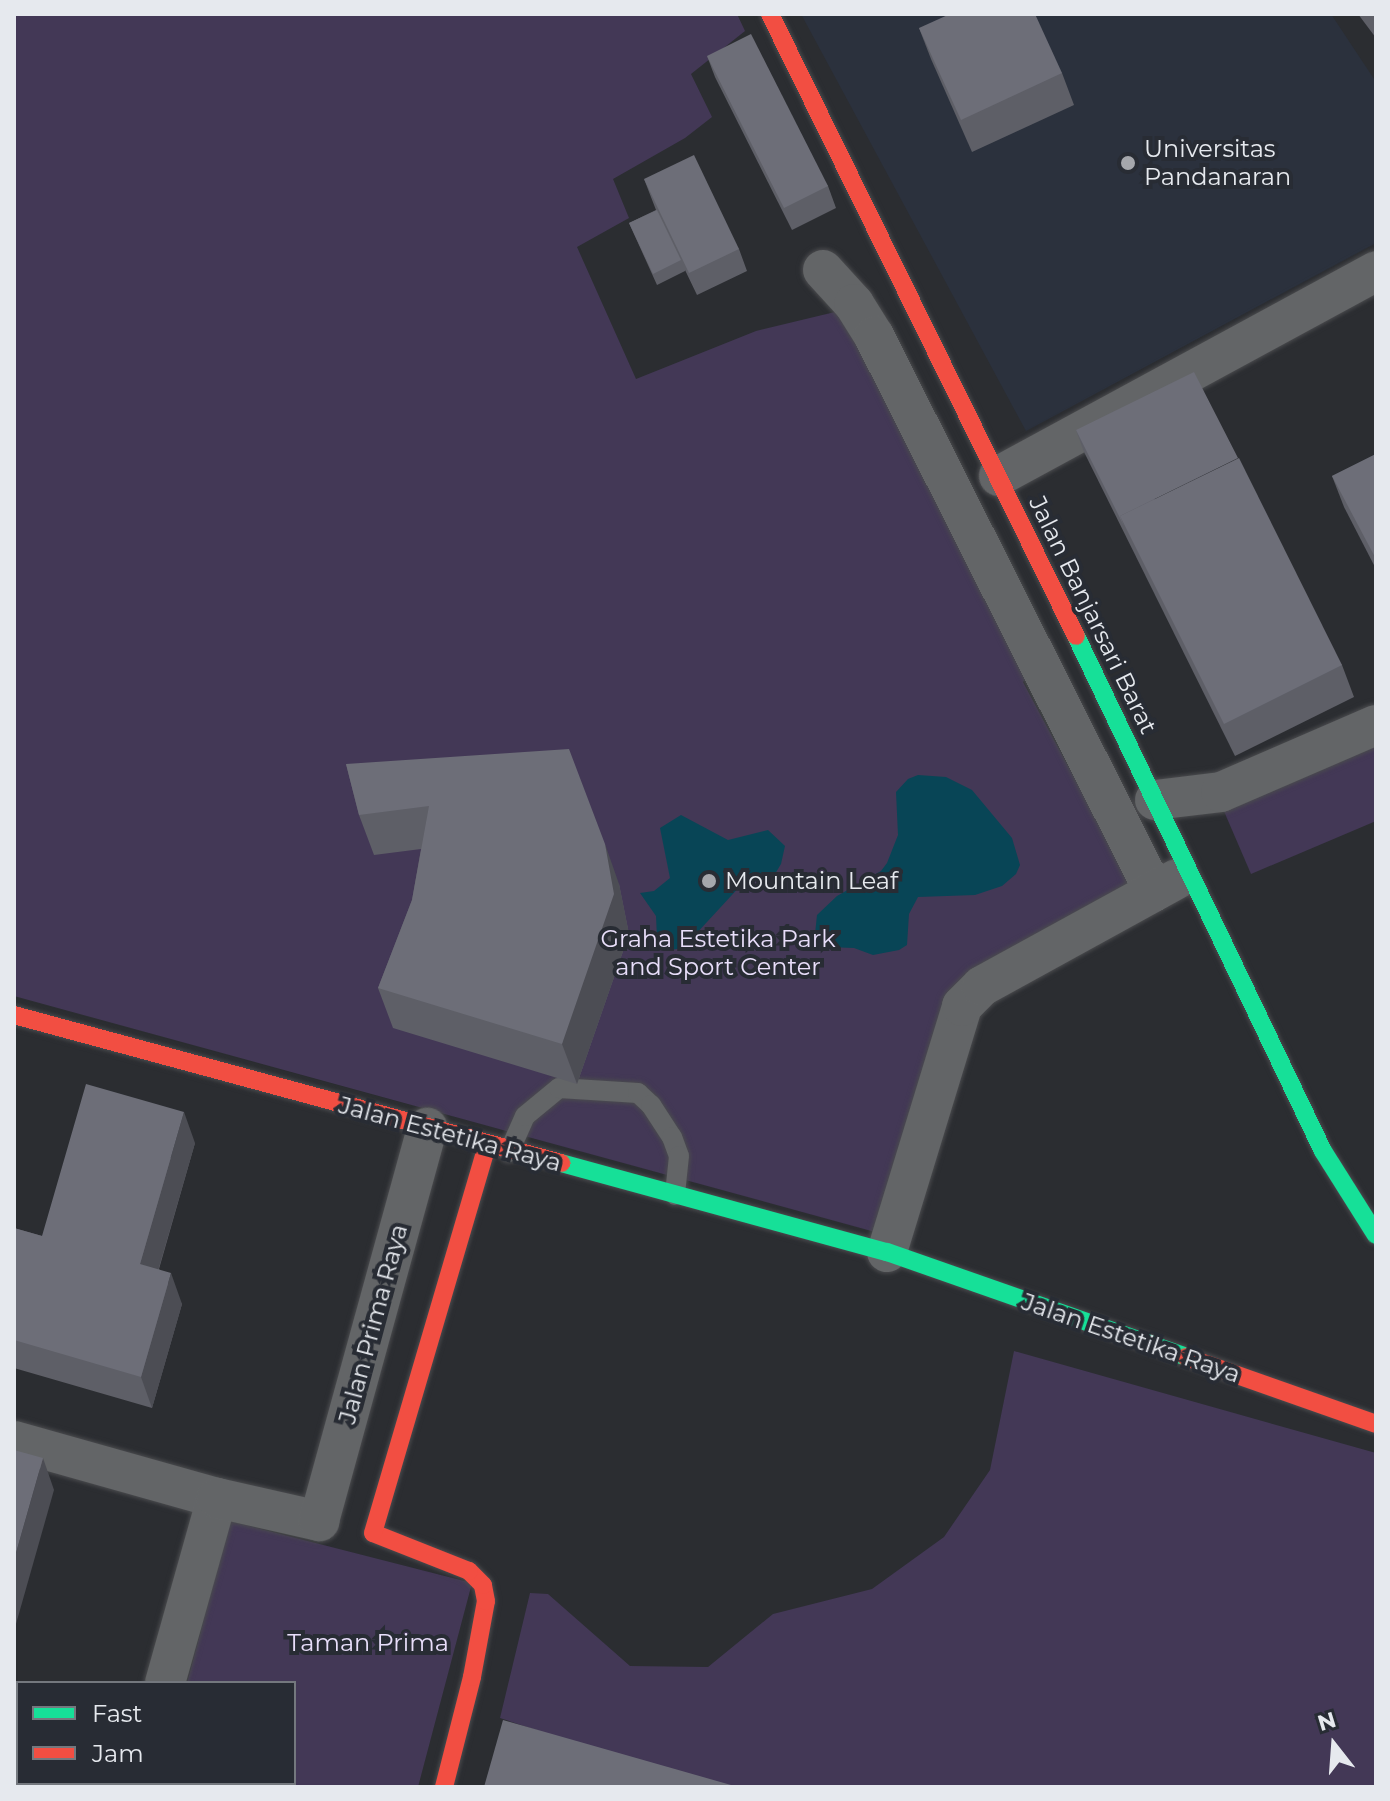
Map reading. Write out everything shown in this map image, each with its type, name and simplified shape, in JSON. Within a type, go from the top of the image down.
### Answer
[{"type":"street","name":"Jalan Banjarsari Barat","points":[[770,14],[999,476],[1190,872],[1259,1023],[1323,1151],[1376,1235]]},
{"type":"street","points":[[823,270],[854,304],[874,336],[1154,891]]},
{"type":"street","points":[[999,476],[1376,271]]},
{"type":"street","points":[[1155,800],[1221,792],[1376,725]]},
{"type":"street","points":[[887,1252],[962,1006],[982,986],[1190,872]]},
{"type":"street","name":"Jalan Estetika Raya","points":[[14,1015],[509,1152],[887,1252],[1376,1424]]},
{"type":"street","name":"Jalan Prima Raya","points":[[319,1521],[427,1128]]},
{"type":"street","points":[[373,1533],[487,1146]]},
{"type":"street","points":[[14,1441],[217,1498],[373,1533],[469,1571],[483,1585],[486,1601],[472,1677],[444,1787]]},
{"type":"street","points":[[166,1681],[217,1498]]},
{"type":"lane","points":[[509,1152],[525,1116],[559,1088],[638,1093],[656,1112],[672,1137],[679,1156],[675,1195]]},
{"type":"shaded area","name":"Universitas Pandanaran","points":[[801,14],[1331,14],[1376,82],[1376,243],[1026,431]]},
{"type":"green space","name":"Graha Estetika Park and Sport Center","points":[[14,14],[737,14],[745,31],[691,74],[712,117],[685,138],[613,179],[629,218],[577,247],[636,379],[756,331],[864,305],[1048,656],[1023,682],[1134,889],[951,991],[875,1232],[14,996]]},
{"type":"green space","points":[[1376,740],[1376,821],[1251,874],[1220,802]]},
{"type":"green space","points":[[1014,1351],[1376,1453],[1376,1787],[709,1787],[500,1718],[530,1593],[548,1594],[630,1666],[708,1667],[773,1614],[872,1589],[944,1537],[990,1470]]},
{"type":"green space","name":"Taman Prima","points":[[230,1521],[472,1583],[418,1787],[160,1787],[296,1785],[296,1681],[188,1681]]},
{"type":"water","points":[[918,775],[946,777],[972,790],[1012,838],[1020,865],[1016,874],[1002,886],[975,895],[918,897],[909,914],[907,945],[899,950],[873,955],[854,948],[827,947],[815,934],[817,915],[837,896],[881,871],[887,863],[898,835],[896,792],[908,779]]},
{"type":"water","name":"Mountain Leaf","points":[[681,815],[728,840],[768,830],[785,846],[775,874],[743,883],[683,948],[664,951],[657,938],[656,916],[640,893],[654,891],[670,878],[660,828]]},
{"type":"building","points":[[950,14],[1035,14],[1062,73],[961,120],[919,28]]},
{"type":"building","points":[[751,34],[828,186],[784,208],[707,56]]},
{"type":"building","points":[[694,155],[739,249],[689,273],[644,179]]},
{"type":"building","points":[[657,210],[681,260],[653,274],[629,223]]},
{"type":"building","points":[[1194,372],[1238,458],[1120,516],[1124,526],[1076,430]]},
{"type":"building","points":[[1376,454],[1376,559],[1332,476]]},
{"type":"building","points":[[1239,458],[1342,665],[1224,724],[1120,516]]},
{"type":"building","points":[[569,749],[605,844],[614,894],[562,1044],[378,988],[412,900],[429,806],[359,815],[346,764]]},
{"type":"building","points":[[86,1084],[184,1112],[140,1264],[171,1273],[141,1377],[14,1340],[14,1228],[42,1236]]},
{"type":"building","points":[[14,1450],[43,1458],[14,1560]]},
{"type":"building","points":[[503,1720],[738,1787],[484,1787]]},
{"type":"traffic: fast","points":[[1076,636],[1323,1151],[1376,1235]]},
{"type":"traffic: fast","points":[[561,1163],[887,1252],[1186,1357]]},
{"type":"traffic: jam","points":[[770,14],[1076,636]]},
{"type":"traffic: jam","points":[[14,1015],[561,1163]]},
{"type":"traffic: jam","points":[[444,1787],[472,1677],[486,1601],[483,1585],[469,1571],[373,1533],[487,1146]]},
{"type":"traffic: jam","points":[[1186,1357],[1376,1424]]},
{"type":"place","name":"Universitas Pandanaran","points":[[1128,163]]},
{"type":"place","name":"Mountain Leaf","points":[[709,881]]}]
